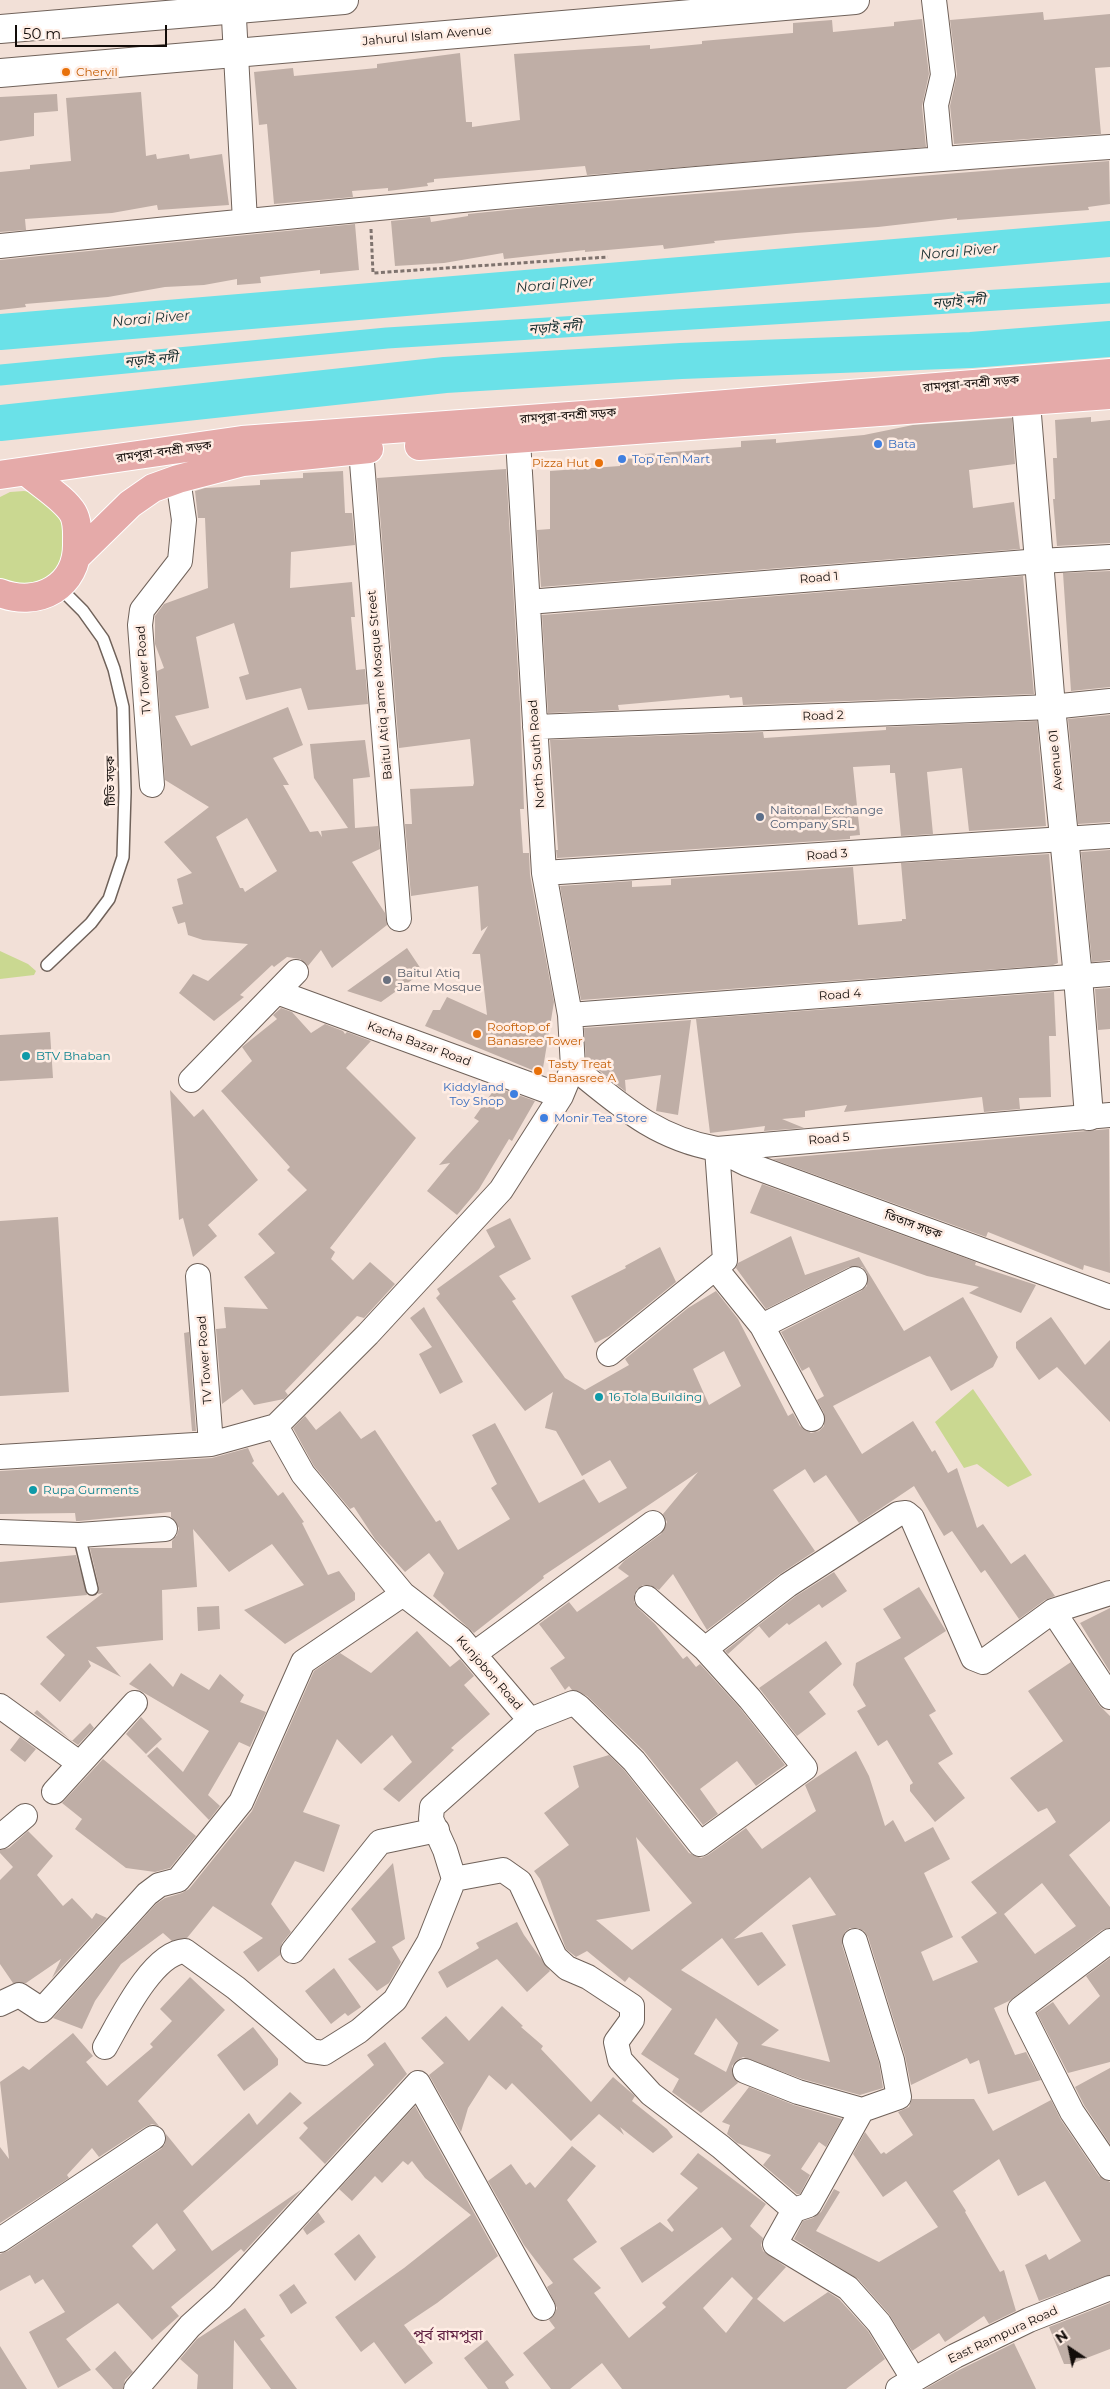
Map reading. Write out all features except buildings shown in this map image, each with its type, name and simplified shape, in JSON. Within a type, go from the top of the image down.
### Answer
[{"type":"main road","name":"রামপুরা-বনশ্রী সড়ক","points":[[0,475],[242,440],[652,410],[1110,373]]},
{"type":"main road","name":"রামপুরা-বনশ্রী সড়ক","points":[[78,555],[130,504],[153,488],[178,479],[243,462],[361,450],[1026,403],[1110,395]]},
{"type":"main road","points":[[0,593],[11,597],[27,598],[42,596],[59,587],[66,579],[78,555],[77,527],[73,513],[63,502],[40,485],[27,472]]},
{"type":"street","points":[[0,29],[233,4],[344,0]]},
{"type":"street","name":"Jahurul Islam Avenue","points":[[0,73],[855,0]]},
{"type":"street","points":[[934,0],[943,75],[936,105],[941,158]]},
{"type":"street","points":[[233,4],[245,221]]},
{"type":"street","points":[[88,21],[93,65]]},
{"type":"street","points":[[0,246],[370,209],[941,158],[1110,147]]},
{"type":"street","name":"Avenue 01","points":[[1026,403],[1064,841],[1078,977],[1099,1115]]},
{"type":"street","name":"North South Road","points":[[518,440],[544,873],[570,1015],[573,1067]]},
{"type":"street","name":"Baitul Atiq Jame Mosque Street","points":[[361,450],[399,919]]},
{"type":"street","name":"TV Tower Road","points":[[152,785],[140,625],[142,610],[180,561],[184,520],[178,479]]},
{"type":"street","name":"Road 1","points":[[528,602],[1040,560],[1110,557]]},
{"type":"street","name":"Road 2","points":[[535,727],[1051,707],[1110,701]]},
{"type":"street","name":"Road 3","points":[[544,873],[1064,841],[1110,836]]},
{"type":"street","points":[[191,1080],[296,972]]},
{"type":"street","name":"Road 4","points":[[570,1015],[1110,974]]},
{"type":"street","name":"Kacha Bazar Road","points":[[277,992],[561,1096]]},
{"type":"street","points":[[0,1457],[211,1444],[276,1426],[368,1334],[500,1190],[561,1096],[573,1067]]},
{"type":"street","name":"Road 5","points":[[573,1067],[649,1126],[693,1144],[717,1149],[1099,1115]]},
{"type":"street","points":[[609,1354],[725,1260],[717,1149]]},
{"type":"street","name":"তিতাস সড়ক","points":[[717,1149],[747,1164],[1110,1297]]},
{"type":"street","points":[[716,1269],[762,1326],[812,1418]]},
{"type":"street","name":"TV Tower Road","points":[[198,1276],[211,1444]]},
{"type":"street","points":[[762,1326],[855,1279]]},
{"type":"street","name":"Kunjobon Road","points":[[276,1426],[303,1474],[403,1594],[460,1638],[530,1720],[572,1703],[579,1707],[634,1761],[700,1844],[805,1768],[750,1698],[705,1649]]},
{"type":"street","points":[[647,1598],[705,1649],[788,1585],[898,1514],[906,1512],[912,1518],[973,1658],[983,1662],[1053,1611],[1110,1592]]},
{"type":"street","points":[[474,1654],[654,1523]]},
{"type":"street","points":[[0,1532],[79,1535],[165,1529]]},
{"type":"street","points":[[0,2004],[19,1995],[42,2010],[147,1894],[158,1885],[178,1880],[241,1802],[303,1662],[403,1594]]},
{"type":"street","points":[[1053,1611],[1110,1697]]},
{"type":"street","points":[[54,1792],[79,1762],[135,1703]]},
{"type":"street","points":[[0,1706],[79,1762]]},
{"type":"street","points":[[105,2047],[140,1986],[167,1958],[175,1952],[185,1951],[236,1988],[311,2051],[324,2053],[359,2031],[395,2000],[429,1942],[454,1879],[437,1830],[431,1819],[432,1807],[530,1720]]},
{"type":"street","points":[[0,1837],[25,1816]]},
{"type":"street","points":[[293,1951],[380,1842],[437,1830]]},
{"type":"street","points":[[454,1879],[503,1870],[520,1882],[555,1957],[567,1968],[588,1977],[632,2006],[632,2020],[616,2042],[620,2060],[651,2094],[721,2148],[794,2210]]},
{"type":"street","points":[[745,2071],[798,2092],[862,2110],[899,2097],[892,2060],[855,1941]]},
{"type":"street","points":[[1110,1941],[1020,2009],[1072,2112],[1110,2168]]},
{"type":"street","points":[[136,2389],[190,2326],[222,2297],[418,2084],[543,2308]]},
{"type":"street","points":[[862,2110],[809,2205],[794,2210],[775,2244],[848,2288],[879,2323],[906,2385]]},
{"type":"street","points":[[0,2240],[153,2138]]},
{"type":"street","name":"East Rampura Road","points":[[906,2385],[955,2356],[1029,2320],[1110,2288]]},
{"type":"lane","name":"টিভি সড়ক","points":[[47,965],[91,923],[109,900],[123,857],[124,832],[122,707],[114,669],[103,639],[83,610],[59,587]]},
{"type":"lane","points":[[79,1535],[92,1589]]},
{"type":"path","points":[[370,209],[373,273],[608,257]]},
{"type":"green space","points":[[24,491],[42,496],[54,504],[71,533],[58,570],[53,576],[39,583],[14,583],[0,578],[0,497],[10,492]]},
{"type":"green space","points":[[0,951],[28,964],[36,971],[34,975],[0,979]]},
{"type":"green space","points":[[973,1389],[1032,1475],[1008,1487],[977,1464],[964,1468],[935,1422]]},
{"type":"waterway","name":"Norai River","points":[[0,332],[1110,239]]},
{"type":"waterway","name":"নড়াই নদী","points":[[0,375],[387,338],[1110,293]]},
{"type":"waterway","name":"Norai River","points":[[0,423],[445,375],[681,361],[971,350],[1110,339]]},
{"type":"place","name":"Chervil","points":[[66,72]]},
{"type":"place","name":"Bata","points":[[878,444]]},
{"type":"place","name":"Top Ten Mart","points":[[622,459]]},
{"type":"place","name":"Pizza Hut","points":[[599,463]]},
{"type":"place","name":"Naitonal Exchange Company SRL","points":[[760,817]]},
{"type":"place","name":"Baitul Atiq Jame Mosque","points":[[387,980]]},
{"type":"place","name":"Rooftop of Banasree Tower","points":[[477,1034]]},
{"type":"place","name":"BTV Bhaban","points":[[26,1056]]},
{"type":"place","name":"Tasty Treat Banasree A","points":[[538,1071]]},
{"type":"place","name":"Kiddyland Toy Shop","points":[[514,1094]]},
{"type":"place","name":"Monir Tea Store","points":[[544,1118]]},
{"type":"place","name":"16 Tola Building","points":[[599,1397]]},
{"type":"place","name":"Rupa Gurments","points":[[33,1490]]},
{"type":"district","name":"পূর্ব রামপুরা","points":[[448,2336]]}]
